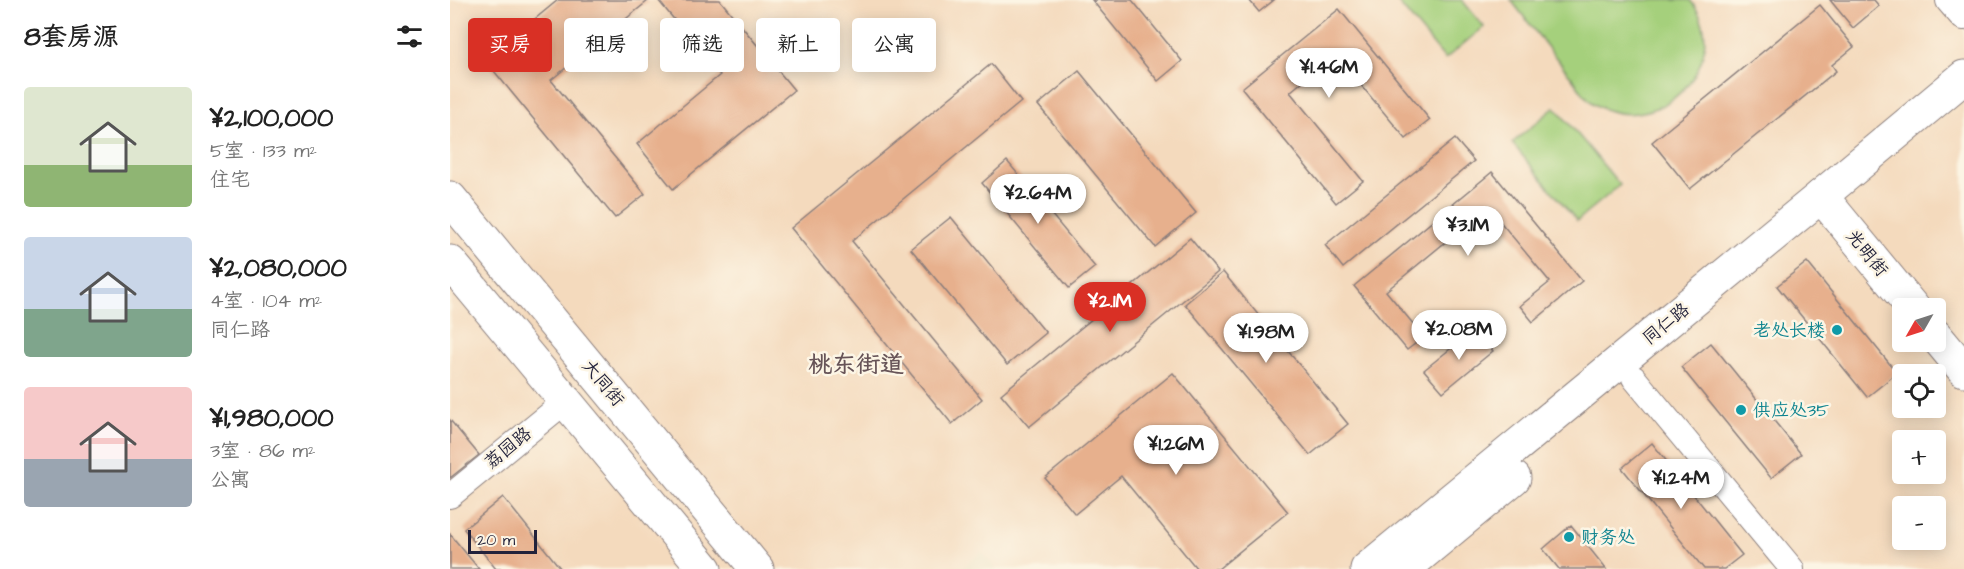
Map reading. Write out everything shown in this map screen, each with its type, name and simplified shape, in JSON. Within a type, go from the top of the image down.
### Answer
[{"type":"main road","name":"同仁路","points":[[1404,569],[1634,378],[1964,77]]},
{"type":"main road","name":"同仁路","points":[[1367,569],[1827,204],[1964,103]]},
{"type":"main road","name":"大同街","points":[[450,198],[757,569]]},
{"type":"main road","name":"光明街","points":[[1827,204],[1905,298]]},
{"type":"main road","points":[[450,262],[705,569]]},
{"type":"main road","points":[[1946,348],[1964,370]]},
{"type":"street","points":[[1952,0],[1964,15]]},
{"type":"street","points":[[1634,378],[1792,569]]},
{"type":"street","name":"荔园路","points":[[450,496],[566,401]]},
{"type":"shaded area","points":[[982,552],[996,569],[961,569]]},
{"type":"green space","points":[[1396,0],[1462,0],[1484,27],[1445,59]]},
{"type":"green space","points":[[1511,0],[1690,0],[1702,23],[1704,46],[1698,69],[1684,88],[1666,103],[1643,112],[1619,113],[1594,104],[1585,96]]},
{"type":"green space","points":[[1555,107],[1620,185],[1577,221],[1512,143]]},
{"type":"building","points":[[558,0],[649,0],[627,18],[564,18],[564,69],[551,80],[645,194],[615,218],[495,72],[552,72],[552,18],[536,18]]},
{"type":"building","points":[[658,0],[720,0],[735,18],[673,18]]},
{"type":"building","points":[[1092,0],[1132,0],[1182,61],[1158,81]]},
{"type":"building","points":[[1249,0],[1274,0],[1259,12]]},
{"type":"building","points":[[1830,0],[1874,0],[1879,6],[1853,28]]},
{"type":"building","points":[[1820,5],[1854,47],[1832,65],[1836,71],[1690,189],[1652,142]]},
{"type":"building","points":[[1339,9],[1430,120],[1406,139],[1335,54],[1290,92],[1363,181],[1336,203],[1242,88]]},
{"type":"building","points":[[744,29],[756,44],[756,72],[779,72],[794,90],[673,189],[637,144],[720,75],[718,72],[744,72]]},
{"type":"building","points":[[991,64],[1021,102],[852,241],[982,399],[952,424],[791,228]]},
{"type":"building","points":[[1079,71],[1196,213],[1155,247],[1038,105]]},
{"type":"building","points":[[1455,139],[1474,161],[1343,268],[1325,245]]},
{"type":"building","points":[[1007,161],[1095,267],[1069,288],[982,183]]},
{"type":"building","points":[[1492,172],[1582,281],[1533,322],[1520,306],[1550,282],[1488,207],[1386,291],[1424,337],[1407,350],[1354,286]]},
{"type":"building","points":[[951,217],[1046,333],[1007,365],[911,249]]},
{"type":"building","points":[[1190,238],[1218,272],[1029,427],[1001,394]]},
{"type":"building","name":"老处长楼","points":[[1807,262],[1892,367],[1892,377],[1867,397],[1777,286]]},
{"type":"building","points":[[1223,272],[1348,424],[1310,455],[1185,304]]},
{"type":"building","points":[[1475,329],[1493,351],[1443,392],[1424,370]]},
{"type":"building","name":"供应处35","points":[[1711,343],[1801,454],[1771,478],[1681,367]]},
{"type":"building","points":[[1173,373],[1288,512],[1218,569],[1197,569],[1121,476],[1075,514],[1045,478]]},
{"type":"building","points":[[450,420],[479,455],[450,478]]},
{"type":"building","points":[[1652,443],[1742,555],[1724,569],[1704,569],[1622,468]]},
{"type":"building","points":[[503,497],[561,569],[496,569],[464,529]]},
{"type":"building","name":"财务处","points":[[1571,525],[1606,569],[1559,569],[1543,549]]},
{"type":"building","points":[[450,534],[479,569],[450,569]]},
{"type":"place","name":"老处长楼","points":[[1837,330]]},
{"type":"place","name":"供应处35","points":[[1741,410]]},
{"type":"place","name":"财务处","points":[[1569,537]]},
{"type":"district","name":"桃东街道","points":[[856,365]]}]
